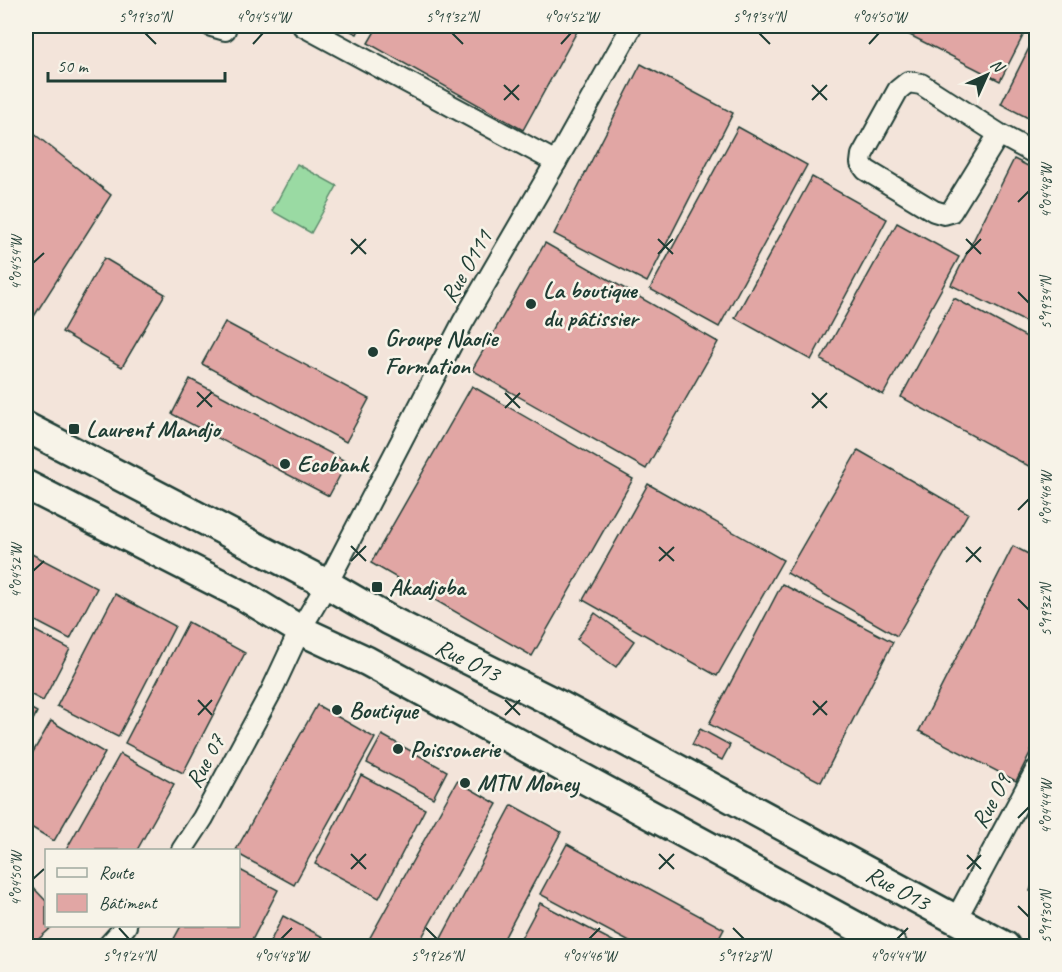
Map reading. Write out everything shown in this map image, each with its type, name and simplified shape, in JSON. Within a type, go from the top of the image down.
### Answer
[{"type":"main road","name":"Rue O13","points":[[26,427],[327,584],[388,620],[561,706],[1005,946]]},
{"type":"main road","name":"Rue O13","points":[[26,485],[244,596],[300,630],[367,661],[892,946]]},
{"type":"street","points":[[303,26],[556,162]]},
{"type":"street","name":"Rue O111","points":[[300,630],[327,584],[464,322],[632,26]]},
{"type":"street","points":[[999,134],[951,212],[944,214],[934,211],[866,170],[861,163],[862,155],[898,90],[908,82],[921,84],[999,134],[1036,153]]},
{"type":"street","name":"Rue 07","points":[[183,849],[203,818],[271,692],[300,630]]},
{"type":"street","name":"Rue O9","points":[[956,920],[1036,770]]},
{"type":"street","points":[[108,946],[125,927]]},
{"type":"green space","points":[[297,164],[337,186],[311,233],[272,211]]},
{"type":"building","points":[[340,26],[361,26],[357,34]]},
{"type":"building","points":[[378,26],[580,26],[523,130],[368,43]]},
{"type":"building","points":[[892,26],[1028,26],[1000,81]]},
{"type":"building","points":[[1036,34],[1036,122],[1001,104]]},
{"type":"building","points":[[641,64],[733,113],[647,282],[554,234]]},
{"type":"building","points":[[738,127],[807,165],[719,327],[650,289]]},
{"type":"building","points":[[28,129],[111,195],[26,329],[26,132]]},
{"type":"building","points":[[1014,159],[1036,170],[1036,327],[951,285]]},
{"type":"building","points":[[812,177],[887,219],[811,360],[735,318]]},
{"type":"building","points":[[897,223],[959,257],[883,395],[821,360]]},
{"type":"building","points":[[545,243],[718,342],[646,469],[472,370]]},
{"type":"building","points":[[104,258],[165,294],[122,367],[62,332]]},
{"type":"building","points":[[954,298],[1036,342],[1036,470],[901,397]]},
{"type":"building","points":[[225,322],[369,399],[346,442],[202,364]]},
{"type":"building","points":[[190,379],[347,462],[329,496],[172,414]]},
{"type":"building","points":[[472,386],[633,479],[532,656],[371,563]]},
{"type":"building","points":[[858,450],[968,513],[897,636],[787,573]]},
{"type":"building","points":[[648,484],[783,560],[717,676],[583,600]]},
{"type":"building","points":[[1013,546],[1036,558],[1036,741],[1016,781],[919,731]]},
{"type":"building","points":[[26,551],[97,588],[70,639],[26,616]]},
{"type":"building","points":[[782,584],[893,642],[821,782],[709,724]]},
{"type":"building","points":[[115,594],[175,626],[118,737],[57,706]]},
{"type":"building","points":[[595,613],[634,641],[616,667],[577,639]]},
{"type":"building","points":[[188,622],[245,653],[183,773],[125,743]]},
{"type":"building","points":[[26,626],[70,649],[43,701],[26,692]]},
{"type":"building","points":[[317,705],[375,738],[294,885],[240,855],[240,849],[237,849]]},
{"type":"building","points":[[26,706],[37,712],[26,734]]},
{"type":"building","points":[[51,721],[105,753],[54,841],[26,824],[26,764]]},
{"type":"building","points":[[700,729],[730,745],[722,760],[692,745]]},
{"type":"building","points":[[382,735],[447,771],[433,798],[367,763]]},
{"type":"building","points":[[120,754],[174,784],[138,849],[67,849]]},
{"type":"building","points":[[361,775],[425,809],[379,898],[315,864]]},
{"type":"building","points":[[457,781],[497,804],[417,946],[372,946],[367,943]]},
{"type":"building","points":[[512,805],[561,832],[500,946],[437,946]]},
{"type":"building","points":[[567,844],[724,929],[715,946],[637,946],[540,894]]},
{"type":"building","points":[[240,870],[278,890],[249,946],[170,946],[180,927],[240,927]]},
{"type":"building","points":[[1036,874],[1036,893],[1030,891]]},
{"type":"building","points":[[26,880],[45,900],[45,927],[52,927],[31,946],[26,946]]},
{"type":"building","points":[[540,903],[622,946],[517,946]]},
{"type":"building","points":[[283,916],[323,937],[318,946],[268,946]]},
{"type":"place","name":"La boutique du pâtissier","points":[[531,304]]},
{"type":"place","name":"Groupe Naolie Formation","points":[[373,352]]},
{"type":"place","name":"Laurent Mandjo","points":[[74,429]]},
{"type":"place","name":"Ecobank","points":[[285,464]]},
{"type":"place","name":"Akadjoba","points":[[377,587]]},
{"type":"place","name":"Boutique","points":[[337,710]]},
{"type":"place","name":"Poissonerie","points":[[398,749]]},
{"type":"place","name":"MTN Money","points":[[465,783]]}]
